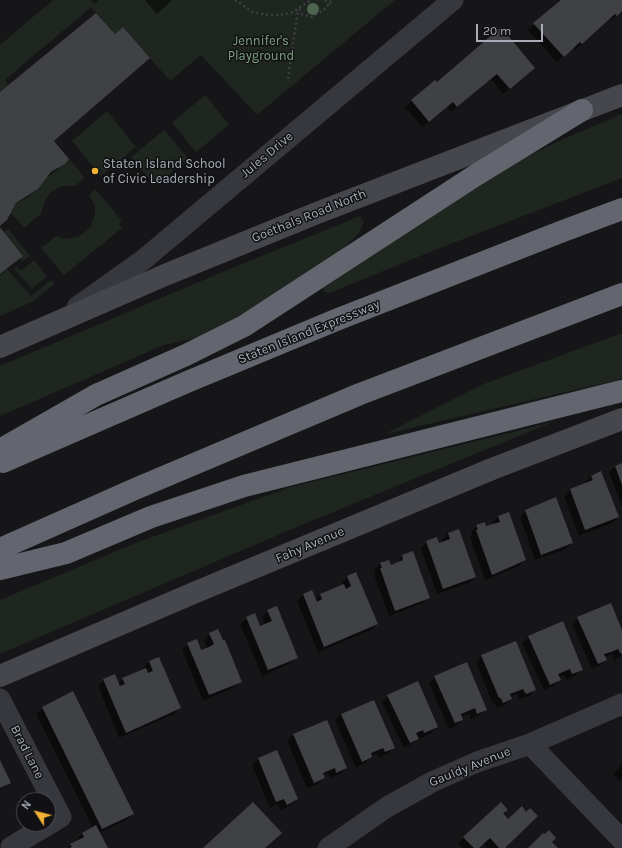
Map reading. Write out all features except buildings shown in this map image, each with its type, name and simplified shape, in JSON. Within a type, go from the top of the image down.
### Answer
[{"type":"highway","points":[[0,450],[96,395],[186,355],[244,326],[476,175],[582,110]]},
{"type":"highway","name":"Staten Island Expressway","points":[[0,464],[187,382],[336,320],[562,230],[622,209]]},
{"type":"highway","points":[[0,549],[148,483],[360,394],[622,294]]},
{"type":"highway","points":[[0,569],[66,553],[151,517],[244,486],[622,391]]},
{"type":"main road","name":"Goethals Road North","points":[[0,346],[165,275],[324,210],[622,95]]},
{"type":"main road","name":"Fahy Avenue","points":[[0,676],[203,589],[478,475],[622,419]]},
{"type":"street","name":"Jules Drive","points":[[58,321],[144,260],[453,0]]},
{"type":"street","name":"Brad Lane","points":[[0,699],[61,817],[11,847]]},
{"type":"street","name":"Gauldy Avenue","points":[[328,848],[387,807],[432,782],[477,762],[530,744],[622,704]]},
{"type":"street","points":[[530,744],[622,840]]},
{"type":"path","points":[[235,0],[253,12],[267,15],[280,15],[298,9],[311,0]]},
{"type":"path","points":[[325,0],[330,4]]},
{"type":"path","points":[[298,9],[302,14],[312,17],[318,15],[330,4],[332,0]]},
{"type":"path","points":[[288,79],[298,9]]},
{"type":"green space","name":"Jennifer's Playground","points":[[53,0],[91,0],[95,4],[99,0],[395,0],[257,115],[201,55],[170,81],[123,27],[115,34],[91,7],[5,80],[8,85],[0,92],[0,45]]},
{"type":"green space","points":[[205,95],[229,125],[196,152],[172,123]]},
{"type":"green space","points":[[107,111],[136,147],[101,176],[72,141]]},
{"type":"green space","points":[[622,114],[622,178],[440,248],[329,293],[324,292],[323,288],[511,164],[559,141]]},
{"type":"green space","points":[[164,130],[188,158],[155,186],[131,157]]},
{"type":"green space","points":[[69,159],[85,178],[75,186],[62,186],[51,192],[45,200],[41,214],[24,228],[11,213],[16,203],[38,189],[51,172],[65,164]]},
{"type":"green space","points":[[95,189],[122,221],[119,224],[122,228],[64,275],[41,248],[56,236],[64,239],[78,237],[90,228],[95,214],[95,206],[89,195]]},
{"type":"green space","points":[[360,216],[364,222],[359,233],[335,256],[206,336],[164,345],[0,416],[0,366],[232,268]]},
{"type":"green space","points":[[8,229],[30,256],[22,262],[20,258],[23,255],[4,232]]},
{"type":"green space","points":[[34,260],[47,276],[32,289],[14,269],[17,267],[21,271]]},
{"type":"green space","points":[[7,269],[31,296],[51,280],[54,284],[34,301],[0,316],[0,274]]},
{"type":"green space","points":[[622,333],[622,379],[385,434],[481,385]]},
{"type":"green space","points":[[553,422],[299,526],[0,654],[0,600],[138,542],[291,487]]},
{"type":"place","name":"Staten Island School of Civic Leadership","points":[[95,171]]}]
